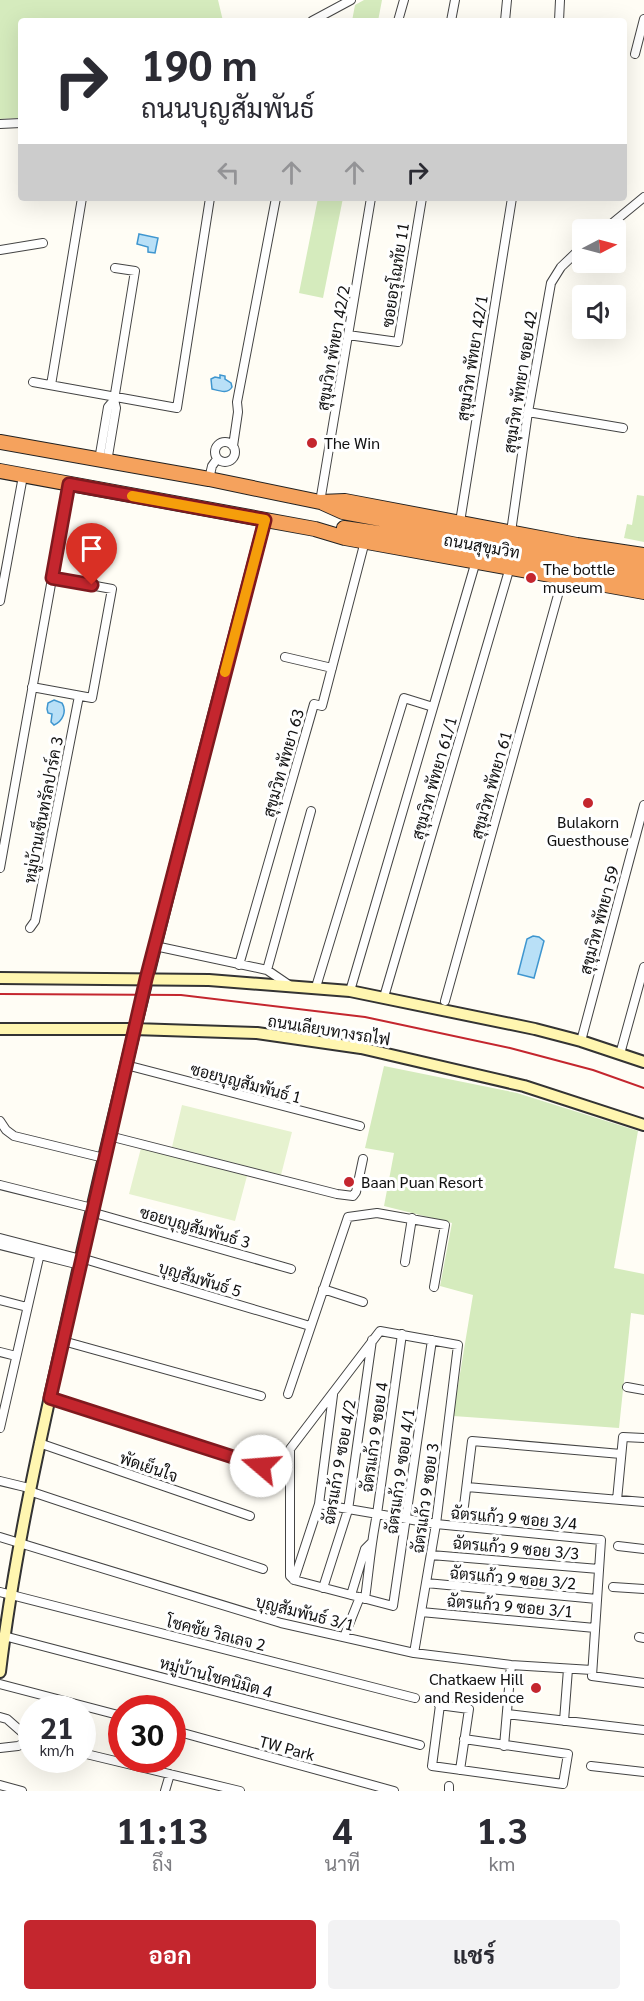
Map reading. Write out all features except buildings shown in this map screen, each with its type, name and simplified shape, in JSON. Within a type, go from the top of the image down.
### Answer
[{"type":"highway","name":"ถนนสุขุมวิท","points":[[0,442],[209,479],[320,502],[343,512],[644,568]]},
{"type":"highway","name":"ถนนสุขุมวิท","points":[[0,471],[315,529],[345,538],[644,592]]},
{"type":"highway","name":"ถนนสุขุมวิท","points":[[320,502],[345,501],[644,555]]},
{"type":"highway","name":"ถนนสุขุมวิท","points":[[315,529],[345,528],[473,547],[644,578]]},
{"type":"street","points":[[318,18],[351,0]]},
{"type":"street","points":[[399,18],[404,0]]},
{"type":"street","points":[[452,18],[455,0]]},
{"type":"street","points":[[505,18],[507,0]]},
{"type":"street","points":[[559,18],[560,0]]},
{"type":"street","points":[[635,54],[644,19]]},
{"type":"street","points":[[0,124],[18,123]]},
{"type":"street","points":[[617,219],[644,197]]},
{"type":"street","points":[[51,385],[82,201]]},
{"type":"street","points":[[33,382],[177,408],[209,201]]},
{"type":"street","points":[[235,430],[225,442],[217,447],[215,453],[223,462],[230,461],[235,452],[233,446],[238,412],[237,402],[275,201]]},
{"type":"street","name":"สุขุมวิท พัทยา 42/2","points":[[320,502],[370,201]]},
{"type":"street","name":"ซอยอรุโณทัย 11","points":[[348,334],[398,342],[422,201]]},
{"type":"street","name":"สุขุมวิท พัทยา 42/1","points":[[460,522],[512,201]]},
{"type":"street","points":[[0,250],[43,243]]},
{"type":"street","name":"สุขุมวิท พัทยา ซอย 42","points":[[511,532],[528,412],[551,283],[561,267],[572,257]]},
{"type":"street","points":[[103,461],[108,406],[114,398],[135,271],[115,268]]},
{"type":"street","points":[[528,412],[623,428]]},
{"type":"street","points":[[225,442],[233,446]]},
{"type":"street","points":[[209,479],[212,466],[218,459]]},
{"type":"street","points":[[0,601],[23,476]]},
{"type":"street","name":"หมู่บ้านเซ็นทรัลปาร์ค 3","points":[[0,868],[69,484]]},
{"type":"street","points":[[0,1672],[5,1593],[19,1541],[80,1261],[146,979],[265,520]]},
{"type":"street","name":"สุขุมวิท พัทยา 63","points":[[238,965],[314,704],[322,705],[365,541]]},
{"type":"street","points":[[350,991],[476,561]]},
{"type":"street","name":"สุขุมวิท พัทยา 61/1","points":[[384,997],[510,567]]},
{"type":"street","name":"สุขุมวิท พัทยา 61","points":[[445,1001],[563,577]]},
{"type":"street","points":[[32,687],[92,698],[112,589],[52,578]]},
{"type":"street","points":[[285,657],[332,668]]},
{"type":"street","name":"หมู่บ้านเซ็นทรัลปาร์ค 3","points":[[30,928],[35,921],[79,696]]},
{"type":"street","points":[[316,987],[404,698],[433,707]]},
{"type":"street","name":"สุขุมวิท พัทยา 59","points":[[581,1041],[644,805]]},
{"type":"street","points":[[267,970],[311,811]]},
{"type":"street","points":[[155,946],[267,970],[289,985]]},
{"type":"street","points":[[620,1054],[644,967]]},
{"type":"street","points":[[0,978],[209,980],[350,991],[535,1029],[581,1041],[644,1062]]},
{"type":"street","name":"ถนนเลียบทางรถไฟ","points":[[0,1029],[134,1029],[257,1034],[361,1048],[524,1086],[644,1125]]},
{"type":"street","name":"ซอยบุญสัมพันธ์ 1","points":[[126,1065],[360,1126]]},
{"type":"street","points":[[0,1121],[14,1136],[104,1158]]},
{"type":"street","points":[[109,1136],[337,1194],[353,1196],[356,1192],[363,1159]]},
{"type":"street","name":"ซอยบุญสัมพันธ์ 3","points":[[0,1185],[291,1269]]},
{"type":"street","points":[[288,1394],[348,1216],[377,1213],[445,1225],[434,1287]]},
{"type":"street","points":[[405,1262],[412,1218]]},
{"type":"street","points":[[0,1238],[40,1252]]},
{"type":"street","points":[[0,1245],[40,1252]]},
{"type":"street","points":[[0,1428],[3,1404],[40,1252]]},
{"type":"street","name":"บุญสัมพันธ์ 5","points":[[40,1252],[80,1261],[310,1326]]},
{"type":"street","points":[[323,1289],[363,1302]]},
{"type":"street","points":[[0,1300],[27,1307]]},
{"type":"street","points":[[359,1597],[294,1580],[290,1576],[290,1449],[380,1331],[432,1340]]},
{"type":"street","name":"ฉัตรแก้ว 9 ซอย 4","points":[[344,1637],[359,1597],[371,1554],[402,1334]]},
{"type":"street","name":"ฉัตรแก้ว 9 ซอย 4/2","points":[[323,1588],[348,1510],[372,1339]]},
{"type":"street","name":"ฉัตรแก้ว 9 ซอย 3","points":[[414,1653],[436,1524],[458,1345],[432,1340]]},
{"type":"street","name":"ฉัตรแก้ว 9 ซอย 4/1","points":[[359,1597],[393,1606],[432,1340]]},
{"type":"street","points":[[63,1341],[261,1396]]},
{"type":"street","points":[[0,1352],[16,1356]]},
{"type":"street","points":[[627,1387],[644,1390]]},
{"type":"street","points":[[294,1580],[319,1504],[333,1392]]},
{"type":"street","points":[[50,1398],[261,1466]]},
{"type":"street","points":[[617,1500],[623,1437],[644,1438]]},
{"type":"street","points":[[464,1506],[472,1441],[621,1454]]},
{"type":"street","name":"พัดเย็นใจ","points":[[39,1443],[250,1516]]},
{"type":"street","points":[[0,1481],[263,1569]]},
{"type":"street","points":[[467,1486],[644,1502]]},
{"type":"street","name":"ฉัตรแก้ว 9 ซอย 3/4","points":[[319,1504],[436,1524],[601,1540],[599,1569]]},
{"type":"street","name":"บุญสัมพันธ์ 3/1","points":[[0,1537],[281,1623],[414,1653],[511,1665],[568,1669],[644,1683]]},
{"type":"street","name":"ฉัตรแก้ว 9 ซอย 4","points":[[359,1597],[365,1549],[371,1543]]},
{"type":"street","points":[[618,1546],[644,1549]]},
{"type":"street","name":"ฉัตรแก้ว 9 ซอย 3/3","points":[[431,1555],[599,1569]]},
{"type":"street","points":[[592,1673],[599,1569]]},
{"type":"street","name":"ฉัตรแก้ว 9 ซอย 3/2","points":[[426,1583],[597,1599]]},
{"type":"street","points":[[613,1587],[644,1589]]},
{"type":"street","name":"โชคชัย วิลเลจ 2","points":[[5,1593],[415,1698]]},
{"type":"street","name":"ฉัตรแก้ว 9 ซอย 3/1","points":[[421,1612],[595,1628]]},
{"type":"street","name":"หมู่บ้านโชคนิมิต 4","points":[[3,1638],[420,1745]]},
{"type":"street","points":[[504,1746],[511,1665]]},
{"type":"street","points":[[564,1721],[568,1669]]},
{"type":"street","points":[[0,1684],[108,1712]]},
{"type":"street","points":[[460,1770],[464,1739],[469,1709],[439,1705],[432,1766],[460,1770],[563,1784],[568,1754],[464,1739]]},
{"type":"street","points":[[507,1714],[644,1730]]},
{"type":"street","points":[[0,1718],[7,1719],[18,1728]]},
{"type":"street","name":"TW Park","points":[[186,1734],[394,1791]]},
{"type":"street","points":[[0,1748],[18,1746]]},
{"type":"street","points":[[96,1756],[218,1788],[240,1791]]},
{"type":"street","points":[[591,1766],[644,1772]]},
{"type":"street","points":[[165,1791],[170,1774]]},
{"type":"street","points":[[0,1785],[22,1791]]},
{"type":"green space","points":[[0,0],[218,0],[222,18],[18,18],[18,118],[0,119]]},
{"type":"green space","points":[[364,0],[382,0],[379,18],[353,18],[355,5]]},
{"type":"green space","points":[[317,201],[342,201],[323,298],[299,293]]},
{"type":"green space","points":[[637,495],[644,496],[644,542],[624,538],[627,524],[632,525]]},
{"type":"green space","points":[[384,1066],[517,1093],[638,1131],[614,1268],[644,1274],[644,1315],[631,1313],[619,1428],[453,1416],[473,1295],[440,1286],[452,1223],[384,1206],[394,1153],[365,1148]]},
{"type":"green space","points":[[182,1105],[292,1132],[281,1175],[172,1147]]},
{"type":"green space","points":[[141,1148],[247,1176],[235,1221],[129,1194]]},
{"type":"water","points":[[139,234],[158,238],[155,253],[148,252],[148,247],[137,244]]},
{"type":"water","points":[[220,375],[225,376],[225,379],[231,383],[232,387],[228,391],[212,389],[211,379],[220,378]]},
{"type":"water","points":[[54,700],[62,703],[64,712],[62,718],[54,725],[51,722],[52,714],[48,713],[47,709],[48,703]]},
{"type":"water","points":[[533,936],[544,941],[534,978],[518,974],[527,939]]},
{"type":"railway","points":[[0,994],[181,995],[365,1017],[510,1048],[593,1070],[644,1088]]},
{"type":"slow traffic","points":[[132,496],[265,520],[225,672]]},
{"type":"place","name":"The Win","points":[[312,443]]},
{"type":"place","name":"The bottle museum","points":[[531,578]]},
{"type":"place","name":"Bulakorn Guesthouse","points":[[588,803]]},
{"type":"place","name":"Baan Puan Resort","points":[[349,1182]]},
{"type":"place","name":"Chatkaew Hill and Residence","points":[[536,1688]]},
{"type":"route","points":[[92,585],[52,578],[69,484],[265,520],[146,979],[50,1398],[261,1466]]}]
